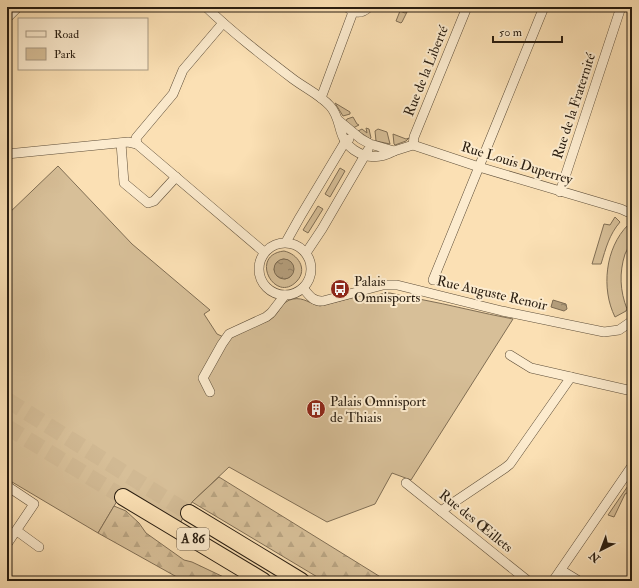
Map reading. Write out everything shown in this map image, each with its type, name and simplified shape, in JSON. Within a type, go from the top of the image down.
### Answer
[{"type":"highway","name":"A 86","points":[[123,496],[263,581]]},
{"type":"highway","name":"A 86","points":[[189,513],[301,581]]},
{"type":"street","points":[[7,18],[18,7]]},
{"type":"street","points":[[206,7],[244,41],[331,107],[338,120],[340,132],[345,142],[354,150],[366,155],[382,156],[413,145]]},
{"type":"street","points":[[320,98],[350,10],[364,11],[369,7]]},
{"type":"street","name":"Rue de la Liberté","points":[[413,145],[414,137],[467,7]]},
{"type":"street","points":[[433,280],[544,7]]},
{"type":"street","name":"Rue de la Fraternité","points":[[560,192],[621,7]]},
{"type":"street","points":[[136,144],[136,138],[173,94],[182,70],[223,23]]},
{"type":"street","points":[[338,120],[354,134],[370,144],[394,151]]},
{"type":"street","points":[[286,242],[345,142],[354,134]]},
{"type":"street","points":[[7,154],[132,142],[176,177],[264,252]]},
{"type":"street","points":[[121,143],[124,183],[148,203],[154,201],[176,177]]},
{"type":"street","points":[[306,253],[366,155],[370,144]]},
{"type":"street","name":"Rue Louis Duperrey","points":[[413,145],[560,192],[621,209],[632,214]]},
{"type":"street","points":[[286,242],[298,246],[306,253],[310,262],[311,273],[303,288],[292,294],[285,295],[272,292],[267,289],[260,277],[258,269],[259,260],[264,252],[276,243],[286,242]]},
{"type":"street","name":"Rue Auguste Renoir","points":[[303,288],[313,299],[323,302],[383,286],[397,285],[502,311],[604,332],[618,330],[632,321]]},
{"type":"street","points":[[210,392],[203,378],[229,334],[266,317],[285,295]]},
{"type":"street","points":[[510,355],[528,367],[632,391]]},
{"type":"street","points":[[441,510],[510,464],[571,377]]},
{"type":"street","points":[[553,581],[632,466]]},
{"type":"street","name":"Rue des Œillets","points":[[406,483],[528,581]]},
{"type":"street","points":[[7,486],[34,504],[7,544]]},
{"type":"street","points":[[17,531],[39,547]]},
{"type":"street","points":[[561,570],[579,581]]},
{"type":"green space","points":[[400,11],[405,13],[407,12],[401,23],[396,21]]},
{"type":"green space","points":[[335,103],[350,112],[350,114],[343,116]]},
{"type":"green space","points":[[353,117],[359,125],[353,128],[346,121],[347,119]]},
{"type":"green space","points":[[366,128],[369,129],[370,139],[358,131],[362,129],[367,133]]},
{"type":"green space","points":[[378,129],[387,132],[390,144],[376,141],[375,131]]},
{"type":"green space","points":[[393,134],[406,139],[409,138],[406,141],[395,145]]},
{"type":"green space","points":[[58,166],[132,244],[210,310],[204,314],[217,334],[228,339],[247,328],[271,319],[286,302],[293,299],[304,300],[320,306],[355,297],[359,300],[390,293],[513,319],[411,480],[392,473],[375,504],[327,522],[229,467],[192,502],[178,527],[123,491],[98,533],[7,479],[7,215]]},
{"type":"green space","points":[[340,168],[345,171],[330,197],[325,194]]},
{"type":"green space","points":[[318,206],[323,209],[308,233],[303,230]]},
{"type":"green space","points":[[615,217],[620,222],[610,237],[601,264],[592,264],[604,224],[610,225]]},
{"type":"green space","points":[[628,225],[632,227],[632,238],[631,244],[625,254],[621,275],[623,295],[627,309],[615,317],[608,294],[608,269],[614,245],[620,234]]},
{"type":"green space","points":[[284,251],[293,255],[300,263],[302,272],[297,281],[289,287],[281,287],[274,283],[269,276],[266,269],[268,261],[273,254]],"holes":[[[283,259],[288,260],[293,265],[290,277],[285,279],[279,277],[274,270],[276,263]]]},
{"type":"green space","points":[[632,258],[632,303],[628,280]]},
{"type":"green space","points":[[219,477],[387,581],[324,581],[192,502]]},
{"type":"green space","points":[[632,480],[632,490],[625,494],[614,517],[608,515]]},
{"type":"green space","points":[[114,506],[126,511],[139,523],[146,533],[184,560],[192,562],[232,581],[184,581],[98,533]]},
{"type":"water","points":[[284,259],[291,262],[294,269],[291,276],[284,279],[277,276],[274,269],[277,262]]},
{"type":"water","points":[[553,300],[566,304],[567,309],[564,311],[551,307]]},
{"type":"tunnel","points":[[7,400],[189,513]]},
{"type":"tunnel","points":[[7,427],[123,497]]},
{"type":"place","name":"Palais Omnisports","points":[[340,289]]},
{"type":"place","name":"Palais Omnisport de Thiais","points":[[316,409]]}]
